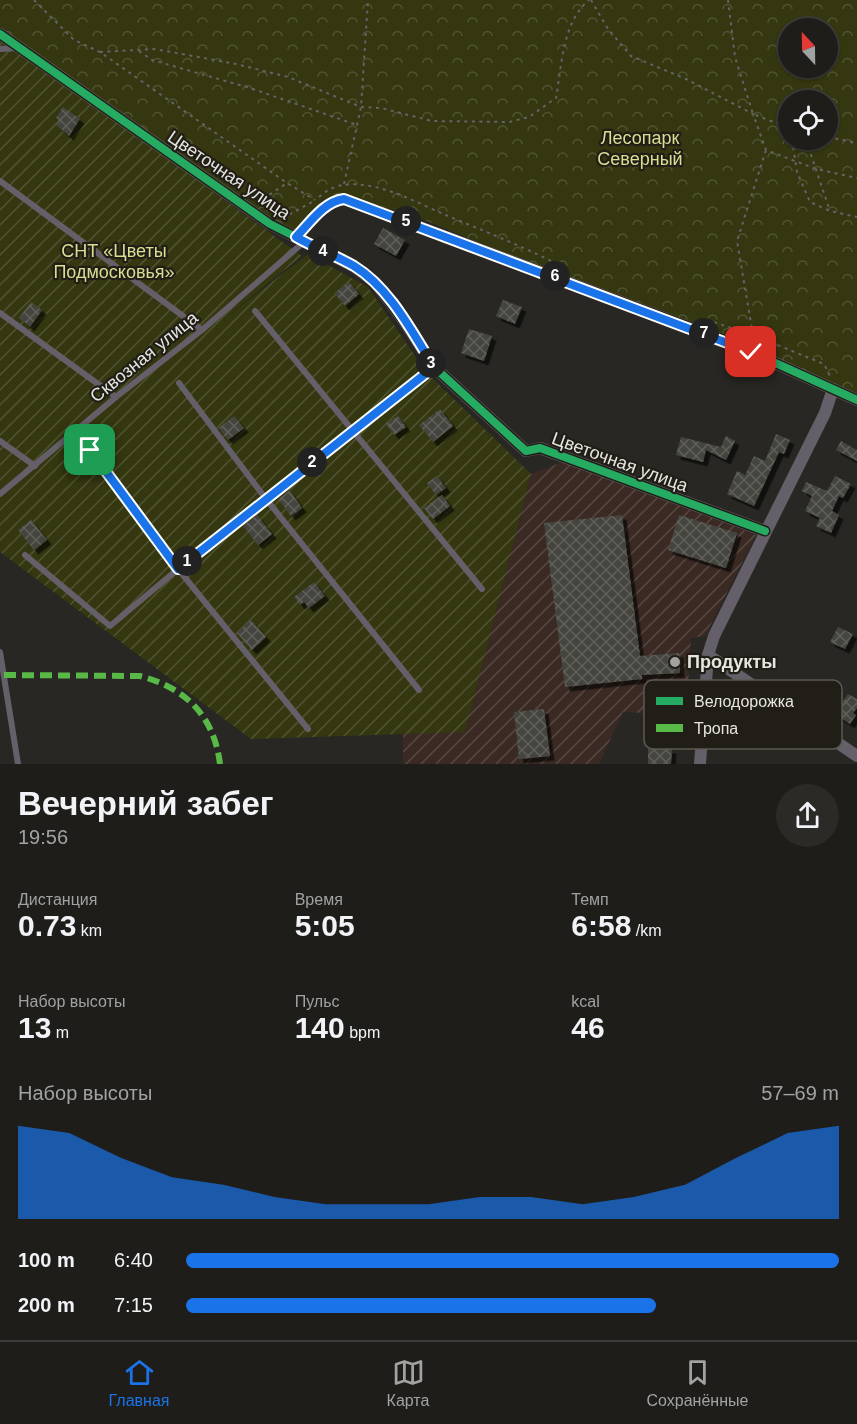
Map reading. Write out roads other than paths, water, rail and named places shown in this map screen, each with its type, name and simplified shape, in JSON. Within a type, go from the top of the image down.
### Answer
[{"type":"street","name":"Цветочная улица","points":[[0,34],[270,225],[355,267],[376,283],[434,367],[526,451],[540,448],[765,531]]},
{"type":"street","points":[[300,240],[323,208],[333,201],[344,199],[729,342],[857,400]]},
{"type":"street","points":[[706,680],[708,656],[714,636],[825,413],[833,389]]},
{"type":"street","points":[[708,656],[745,680]]},
{"type":"street","points":[[842,743],[856,752]]},
{"type":"street","points":[[700,764],[701,749]]},
{"type":"lane","points":[[0,49],[17,48]]},
{"type":"lane","points":[[0,181],[202,330]]},
{"type":"lane","name":"Сквозная улица","points":[[0,494],[202,330],[300,240]]},
{"type":"lane","points":[[255,311],[354,429],[482,589]]},
{"type":"lane","points":[[0,313],[116,398]]},
{"type":"lane","points":[[25,555],[110,626],[178,569],[434,367]]},
{"type":"lane","points":[[179,383],[266,499],[419,690]]},
{"type":"lane","points":[[0,441],[35,466]]},
{"type":"lane","points":[[90,450],[178,569],[308,729]]},
{"type":"lane","points":[[0,652],[18,764]]},
{"type":"place","name":"Продукты","points":[[675,662]]},
{"type":"park label","name":"Лесопарк Северный","points":[[640,148]]},
{"type":"park label","name":"СНТ «Цветы Подмосковья»","points":[[114,261]]}]
